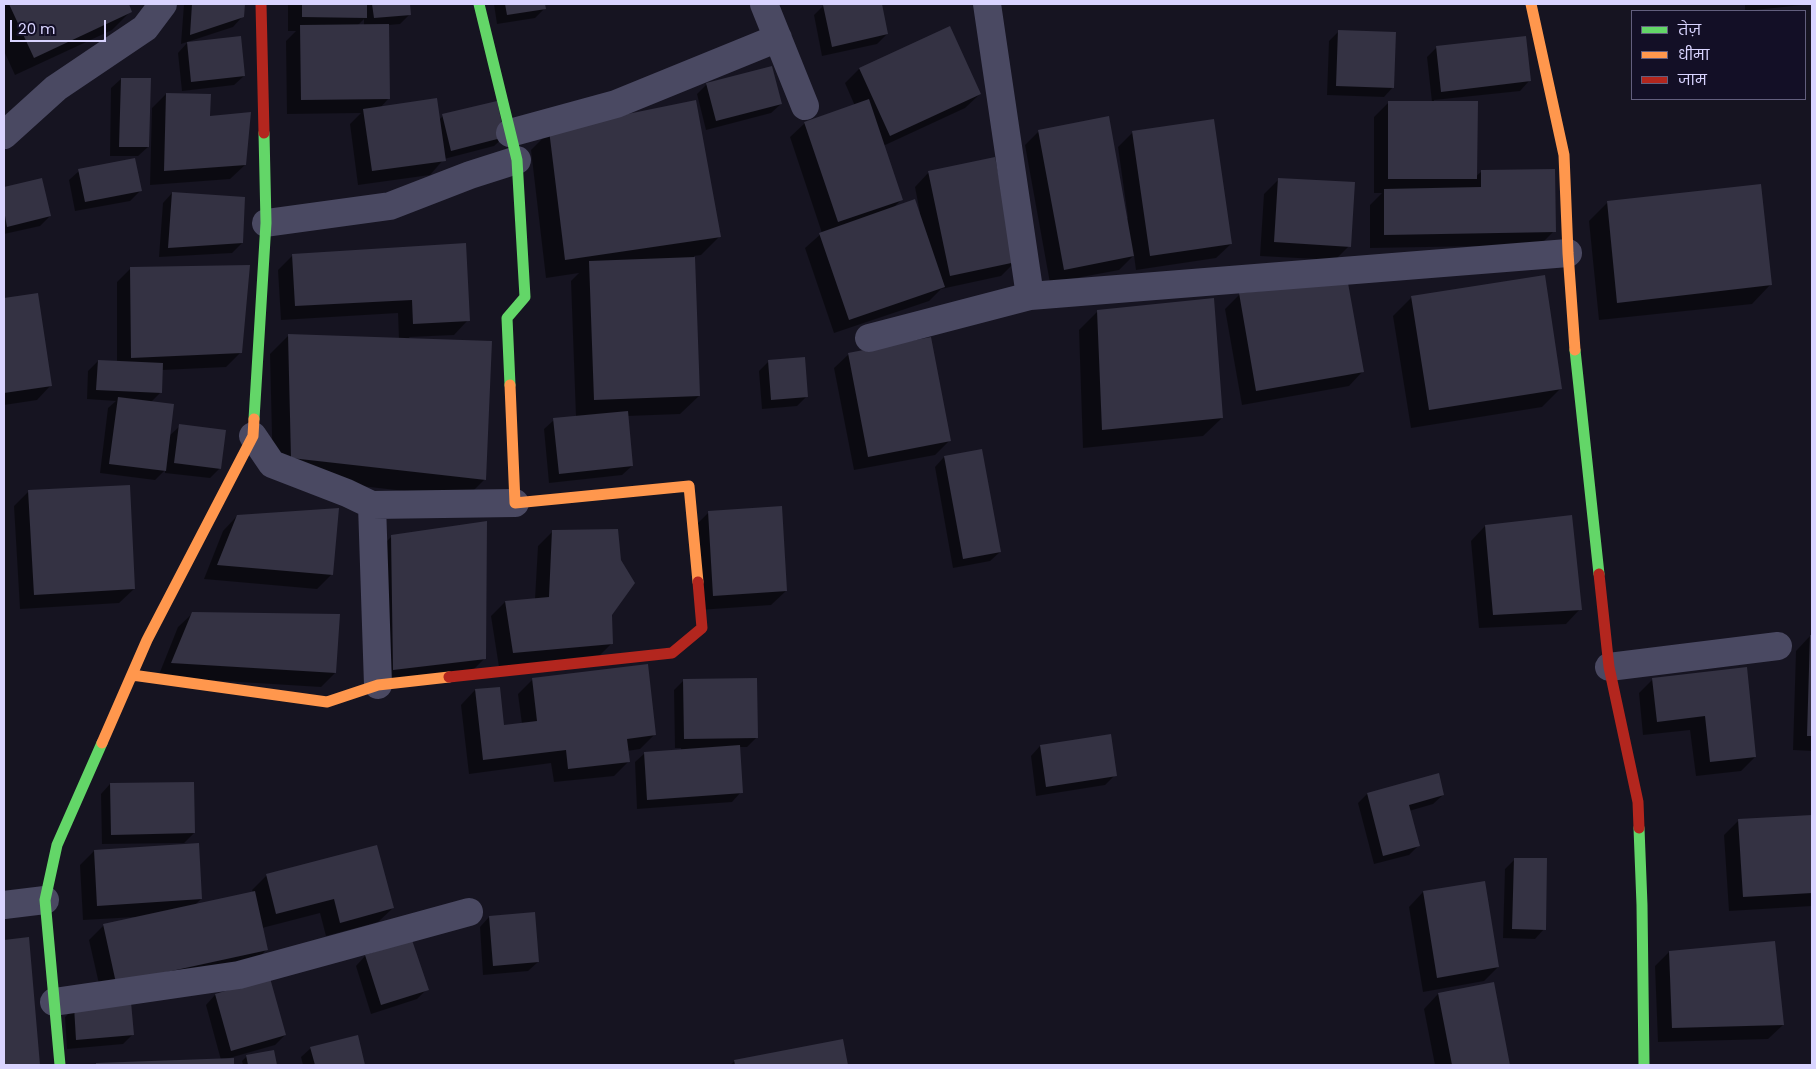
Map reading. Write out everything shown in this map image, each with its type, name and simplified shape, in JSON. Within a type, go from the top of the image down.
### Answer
[{"type":"street","points":[[4,135],[56,88],[145,28],[163,4]]},
{"type":"street","points":[[60,1065],[45,900],[57,845],[147,640],[253,436],[266,223],[261,4]]},
{"type":"street","points":[[479,4],[517,160],[525,297],[507,318],[515,503]]},
{"type":"street","points":[[764,4],[804,106]]},
{"type":"street","points":[[987,4],[1030,296]]},
{"type":"street","points":[[1531,4],[1564,155],[1568,253],[1576,361],[1609,667],[1638,802],[1642,905],[1644,1065]]},
{"type":"street","points":[[510,132],[616,104],[778,38]]},
{"type":"street","points":[[266,223],[390,206],[470,175],[517,160]]},
{"type":"street","points":[[869,338],[1030,296],[1568,253]]},
{"type":"street","points":[[132,674],[327,702],[378,685],[672,653],[702,628],[689,486],[515,503],[372,505],[347,493],[272,464],[253,436]]},
{"type":"street","points":[[372,505],[378,685]]},
{"type":"street","points":[[1609,667],[1778,646]]},
{"type":"street","points":[[4,905],[45,900]]},
{"type":"street","points":[[54,1002],[239,975],[470,912]]},
{"type":"building","points":[[9,4],[129,4],[132,12],[34,58]]},
{"type":"building","points":[[192,4],[245,4],[244,17],[190,35]]},
{"type":"building","points":[[302,4],[367,4],[367,18],[302,17]]},
{"type":"building","points":[[372,4],[410,4],[411,15],[374,18]]},
{"type":"building","points":[[505,4],[545,4],[546,9],[507,15]]},
{"type":"building","points":[[882,4],[888,34],[832,47],[823,5]]},
{"type":"building","points":[[389,24],[390,99],[301,100],[300,25]]},
{"type":"building","points":[[950,26],[981,94],[890,136],[859,68]]},
{"type":"building","points":[[1338,30],[1396,32],[1394,88],[1336,86]]},
{"type":"building","points":[[241,36],[245,76],[191,82],[187,42]]},
{"type":"building","points":[[1526,36],[1531,81],[1441,92],[1436,46]]},
{"type":"building","points":[[772,66],[782,104],[716,121],[706,83]]},
{"type":"building","points":[[121,78],[151,78],[149,147],[119,147]]},
{"type":"building","points":[[166,93],[211,94],[210,116],[251,112],[246,165],[164,171]]},
{"type":"building","points":[[437,98],[446,161],[372,171],[363,109]]},
{"type":"building","points":[[869,99],[903,200],[838,222],[804,122]]},
{"type":"building","points":[[696,100],[721,237],[565,260],[549,130]]},
{"type":"building","points":[[497,101],[505,137],[451,151],[442,114]]},
{"type":"building","points":[[1388,101],[1478,101],[1477,179],[1388,179]]},
{"type":"building","points":[[1109,116],[1134,256],[1064,270],[1038,130]]},
{"type":"building","points":[[1214,119],[1232,244],[1150,256],[1132,131]]},
{"type":"building","points":[[995,157],[1016,262],[950,276],[928,171]]},
{"type":"building","points":[[135,158],[142,191],[85,202],[78,169]]},
{"type":"building","points":[[1555,169],[1556,232],[1384,235],[1384,189],[1481,187],[1481,170]]},
{"type":"building","points":[[42,178],[51,216],[7,227],[4,210],[4,187]]},
{"type":"building","points":[[1278,178],[1355,182],[1351,247],[1274,242]]},
{"type":"building","points":[[1761,184],[1772,285],[1617,303],[1607,201]]},
{"type":"building","points":[[172,192],[245,197],[243,243],[168,248]]},
{"type":"building","points":[[915,199],[945,287],[849,320],[819,233]]},
{"type":"building","points":[[466,243],[470,321],[413,324],[412,300],[295,306],[292,254]]},
{"type":"building","points":[[695,257],[700,396],[594,400],[589,261]]},
{"type":"building","points":[[250,265],[242,353],[131,358],[130,267]]},
{"type":"building","points":[[1545,275],[1562,389],[1429,410],[1411,296]]},
{"type":"building","points":[[1348,283],[1364,372],[1256,391],[1239,293]]},
{"type":"building","points":[[38,293],[52,386],[4,393],[4,298]]},
{"type":"building","points":[[1214,298],[1223,418],[1102,430],[1097,310]]},
{"type":"building","points":[[288,334],[492,341],[486,480],[291,458]]},
{"type":"building","points":[[931,337],[951,441],[868,457],[848,353]]},
{"type":"building","points":[[805,357],[808,397],[771,400],[768,360]]},
{"type":"building","points":[[98,360],[163,363],[162,393],[96,390]]},
{"type":"building","points":[[118,397],[174,404],[166,471],[109,464]]},
{"type":"building","points":[[628,411],[633,466],[559,474],[553,418]]},
{"type":"building","points":[[179,424],[226,430],[221,469],[174,463]]},
{"type":"building","points":[[982,449],[1001,552],[963,559],[944,456]]},
{"type":"building","points":[[130,485],[135,589],[34,595],[28,490]]},
{"type":"building","points":[[782,506],[787,591],[713,596],[708,511]]},
{"type":"building","points":[[339,508],[333,575],[217,565],[237,515]]},
{"type":"building","points":[[1572,515],[1582,610],[1493,615],[1485,525]]},
{"type":"building","points":[[487,521],[486,659],[393,670],[391,535]]},
{"type":"building","points":[[618,529],[621,560],[635,583],[612,615],[613,644],[513,653],[505,601],[549,597],[552,530]]},
{"type":"building","points":[[192,612],[340,614],[336,673],[171,663]]},
{"type":"building","points":[[1810,635],[1812,635],[1812,736],[1807,736]]},
{"type":"building","points":[[648,664],[656,735],[627,739],[630,762],[568,769],[566,750],[483,760],[475,689],[500,687],[504,725],[537,721],[532,678]]},
{"type":"building","points":[[1747,667],[1756,757],[1710,762],[1705,716],[1657,722],[1652,678]]},
{"type":"building","points":[[757,678],[758,738],[684,739],[683,679]]},
{"type":"building","points":[[1111,734],[1117,776],[1046,787],[1040,745]]},
{"type":"building","points":[[740,745],[743,793],[647,800],[644,752]]},
{"type":"building","points":[[1439,773],[1444,795],[1409,805],[1420,846],[1383,856],[1367,793]]},
{"type":"building","points":[[194,782],[195,833],[111,835],[110,783]]},
{"type":"building","points":[[1812,815],[1812,893],[1743,897],[1738,819]]},
{"type":"building","points":[[199,843],[202,899],[97,906],[94,850]]},
{"type":"building","points":[[377,845],[394,908],[340,923],[334,899],[276,914],[266,874]]},
{"type":"building","points":[[1514,858],[1547,858],[1546,930],[1512,929]]},
{"type":"building","points":[[1485,881],[1499,967],[1437,978],[1423,891]]},
{"type":"building","points":[[255,891],[268,950],[116,983],[103,924]]},
{"type":"building","points":[[535,912],[539,962],[493,966],[489,916]]},
{"type":"building","points":[[29,937],[40,1065],[4,1065],[4,940]]},
{"type":"building","points":[[412,940],[429,990],[381,1005],[365,955]]},
{"type":"building","points":[[1775,941],[1784,1025],[1672,1028],[1669,951]]},
{"type":"building","points":[[270,978],[286,1035],[231,1051],[215,994]]},
{"type":"building","points":[[1494,982],[1510,1065],[1452,1065],[1438,993]]},
{"type":"building","points":[[131,1002],[134,1035],[76,1040],[74,1006]]},
{"type":"building","points":[[358,1035],[365,1065],[315,1065],[310,1047]]},
{"type":"building","points":[[843,1039],[848,1065],[735,1065],[734,1060]]},
{"type":"building","points":[[274,1050],[277,1065],[248,1065],[246,1055]]},
{"type":"building","points":[[234,1058],[234,1065],[96,1065],[96,1063]]},
{"type":"traffic: fast","points":[[479,4],[517,160],[525,297],[507,318],[510,385]]},
{"type":"traffic: fast","points":[[254,419],[266,223],[264,133]]},
{"type":"traffic: fast","points":[[1575,350],[1599,574]]},
{"type":"traffic: fast","points":[[60,1065],[45,900],[57,845],[102,743]]},
{"type":"traffic: fast","points":[[1639,828],[1644,1065]]},
{"type":"traffic: slow","points":[[1531,4],[1564,155],[1568,253],[1575,350]]},
{"type":"traffic: slow","points":[[510,385],[515,503],[689,486],[698,582]]},
{"type":"traffic: slow","points":[[102,743],[147,640],[253,436],[254,419]]},
{"type":"traffic: slow","points":[[132,675],[327,702],[378,685],[449,677]]},
{"type":"traffic: jam","points":[[261,4],[264,133]]},
{"type":"traffic: jam","points":[[1599,574],[1609,667],[1638,802],[1639,828]]},
{"type":"traffic: jam","points":[[449,677],[672,653],[702,628],[698,582]]}]
